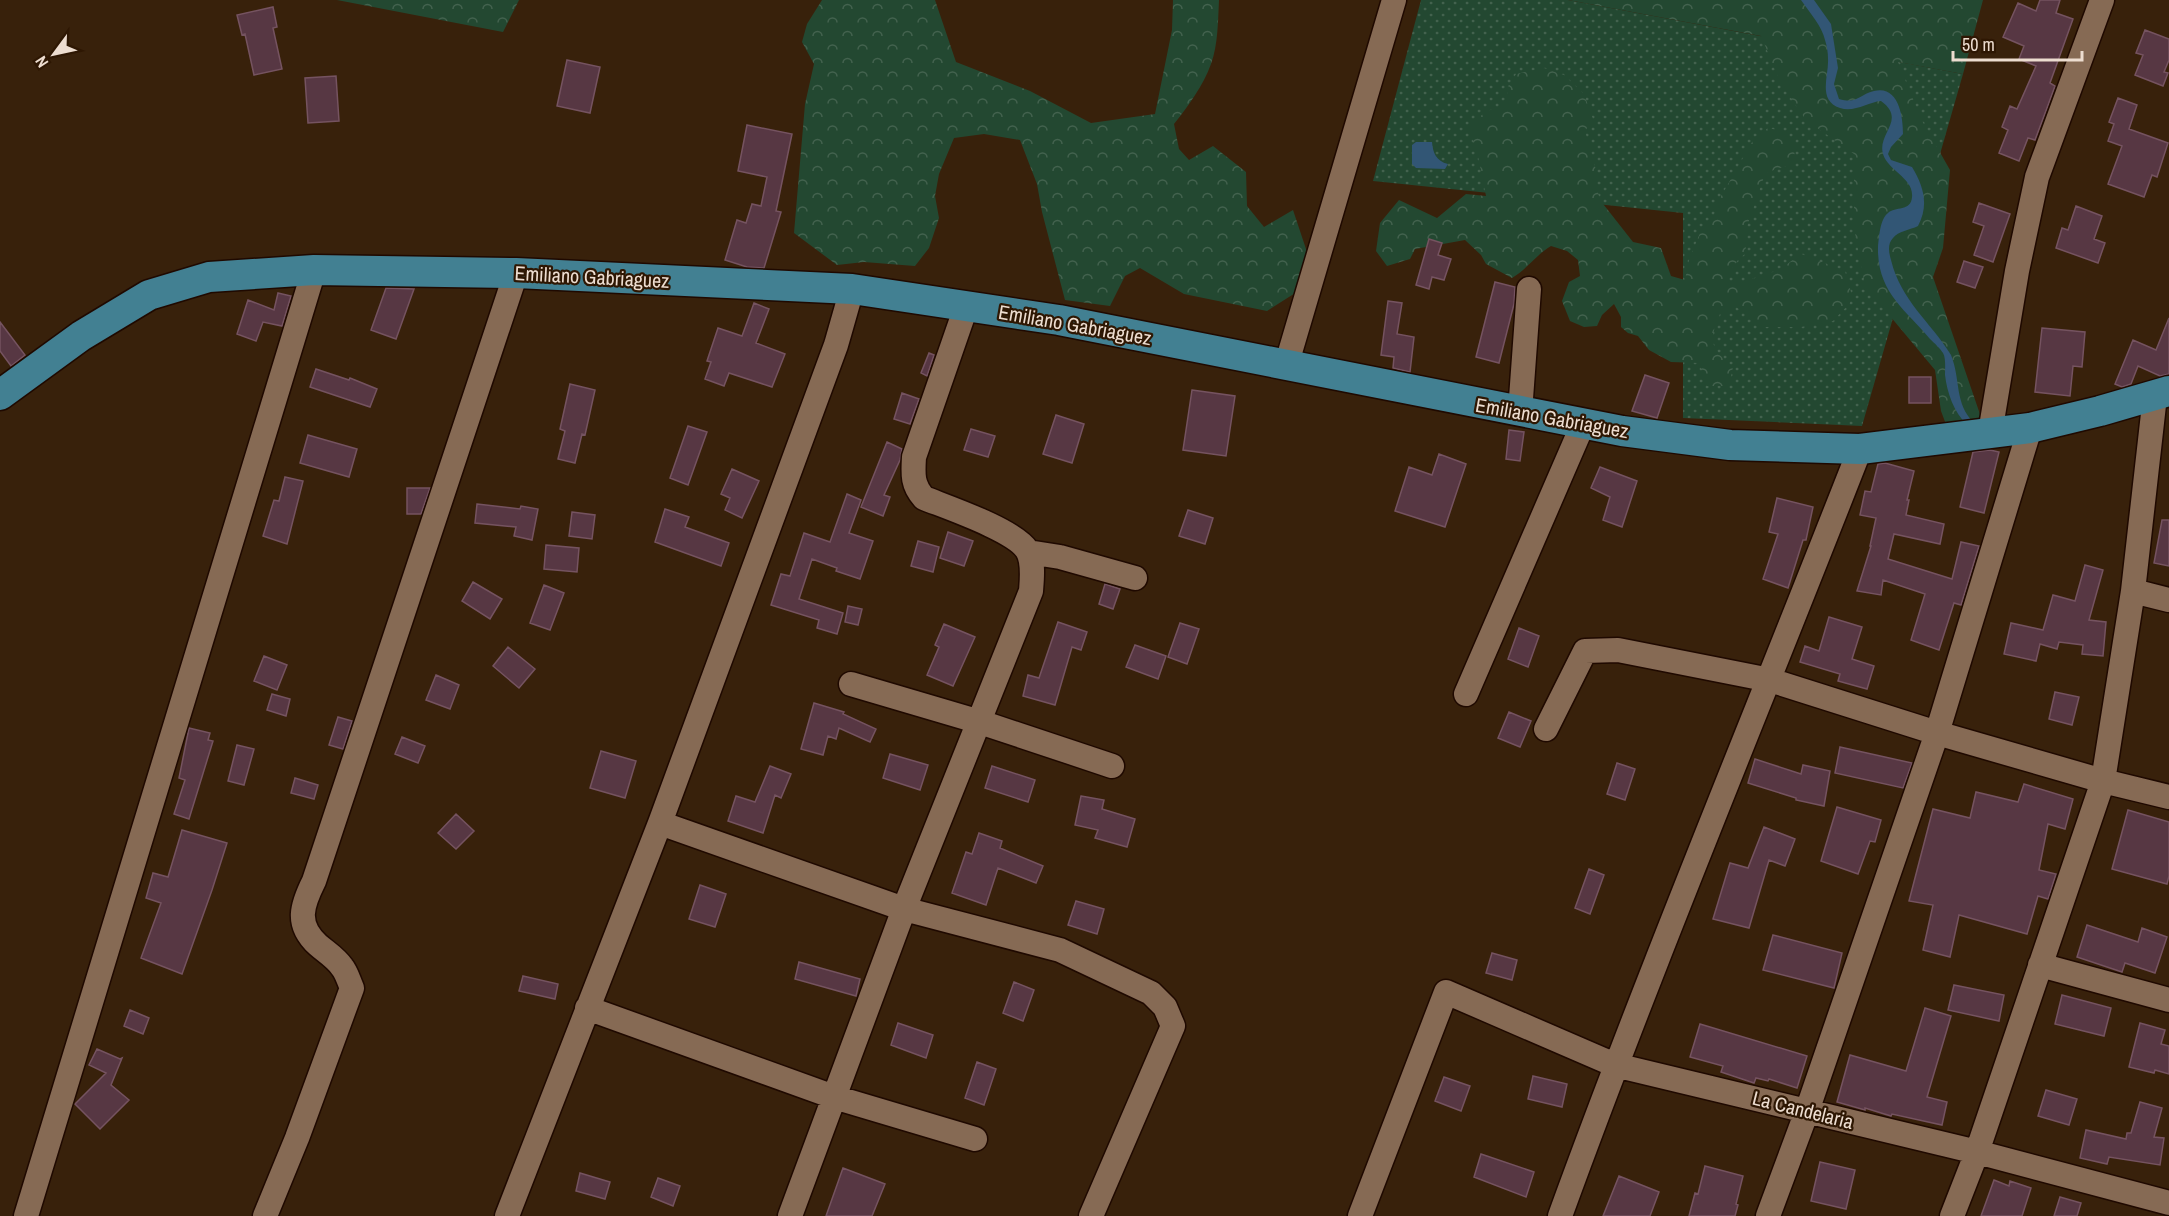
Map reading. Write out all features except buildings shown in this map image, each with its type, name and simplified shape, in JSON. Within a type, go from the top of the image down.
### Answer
[{"type":"main road","name":"Emiliano Gabriaguez","points":[[0,395],[81,336],[149,295],[209,277],[314,270],[516,273],[852,289],[1059,320],[1583,424],[1730,446],[1860,449],[2030,428],[2162,393]]},
{"type":"street","points":[[1286,366],[1394,0]]},
{"type":"street","points":[[1990,433],[2017,271],[2037,177],[2102,0]]},
{"type":"street","points":[[26,1216],[314,270]]},
{"type":"street","points":[[265,1216],[297,1138],[352,988],[344,968],[315,942],[307,931],[302,915],[305,900],[314,881],[516,273]]},
{"type":"street","points":[[507,1216],[660,823],[836,345],[852,289]]},
{"type":"street","points":[[1521,412],[1529,289]]},
{"type":"street","points":[[790,1216],[904,909],[1031,591],[1032,570],[1028,552],[1016,538],[924,498],[916,489],[912,477],[914,457],[966,307]]},
{"type":"street","points":[[1952,1216],[1977,1152],[2103,781],[2162,393]]},
{"type":"street","points":[[1466,694],[1583,424]]},
{"type":"street","points":[[1768,1216],[1807,1111],[1937,733],[2030,428]]},
{"type":"street","points":[[1560,1216],[1615,1065],[1860,449]]},
{"type":"street","points":[[1028,552],[1060,557],[1135,578]]},
{"type":"street","points":[[2133,591],[2169,600]]},
{"type":"street","points":[[1546,729],[1585,651],[1618,650],[1770,680],[1937,733],[2103,781],[2169,797]]},
{"type":"street","points":[[851,684],[980,722],[1112,766]]},
{"type":"street","points":[[660,823],[904,909],[1060,950],[1151,993],[1165,1007],[1173,1026],[1091,1216]]},
{"type":"street","points":[[2040,965],[2169,1000]]},
{"type":"street","name":"La Candelaria","points":[[1360,1216],[1446,992],[1615,1065],[1977,1152],[2169,1203]]},
{"type":"street","points":[[587,1008],[834,1097],[975,1139]]},
{"type":"green space","points":[[337,0],[519,0],[503,32]]},
{"type":"green space","points":[[822,0],[935,0],[956,62],[1030,91],[1091,123],[1155,114],[1172,30],[1173,0],[1219,0],[1216,41],[1211,64],[1190,103],[1174,124],[1179,149],[1189,160],[1213,146],[1246,172],[1247,206],[1264,227],[1293,210],[1307,252],[1311,283],[1267,311],[1184,294],[1140,268],[1125,276],[1110,306],[1065,300],[1037,184],[1020,140],[984,134],[954,138],[939,174],[935,196],[939,218],[929,248],[915,266],[864,262],[837,265],[794,233],[805,104],[814,64],[802,42],[807,24]]},
{"type":"green space","points":[[1421,0],[1568,0],[1963,74],[1862,426],[1683,418],[1683,213],[1373,181]]},
{"type":"green space","points":[[1568,0],[1983,0],[1963,74],[1898,62],[1921,119],[1950,170],[1943,248],[1933,277],[1983,423],[1947,427],[1941,411],[1935,370],[1865,286],[1854,228],[1854,154],[1806,120],[1781,84],[1761,36]]},
{"type":"green space","points":[[1544,68],[1564,75],[1584,94],[1593,119],[1585,131],[1596,170],[1596,185],[1600,200],[1633,242],[1661,248],[1671,276],[1685,280],[1689,260],[1700,233],[1713,218],[1720,198],[1755,137],[1768,128],[1783,131],[1795,141],[1794,164],[1765,174],[1745,232],[1746,253],[1738,260],[1726,278],[1727,284],[1776,271],[1793,260],[1799,253],[1845,271],[1851,292],[1850,303],[1833,321],[1801,327],[1765,327],[1736,307],[1720,314],[1714,331],[1713,344],[1733,367],[1729,386],[1707,386],[1699,363],[1671,362],[1649,350],[1638,336],[1628,333],[1621,327],[1621,317],[1614,304],[1602,315],[1597,326],[1584,327],[1570,321],[1562,301],[1569,282],[1580,276],[1578,260],[1567,251],[1551,246],[1512,278],[1486,264],[1481,255],[1465,240],[1415,249],[1410,259],[1387,266],[1376,251],[1380,223],[1399,200],[1437,218],[1466,194],[1486,196],[1477,151],[1468,128],[1485,112],[1503,105],[1508,98],[1507,88],[1516,74]]},
{"type":"water","points":[[1801,0],[1814,0],[1831,24],[1838,68],[1834,84],[1839,99],[1854,100],[1882,90],[1894,97],[1898,104],[1903,134],[1888,154],[1891,160],[1912,167],[1920,182],[1924,203],[1918,226],[1898,234],[1891,240],[1890,257],[1909,299],[1951,355],[1963,407],[1974,423],[1967,425],[1952,402],[1946,382],[1943,353],[1894,299],[1882,276],[1878,247],[1883,219],[1891,211],[1909,205],[1912,197],[1909,185],[1883,154],[1882,146],[1891,121],[1891,114],[1881,101],[1845,109],[1833,104],[1829,99],[1826,93],[1828,59],[1826,42],[1818,24]]},
{"type":"water","points":[[1416,142],[1432,142],[1436,156],[1448,164],[1445,169],[1416,168],[1412,164],[1412,145]]}]
